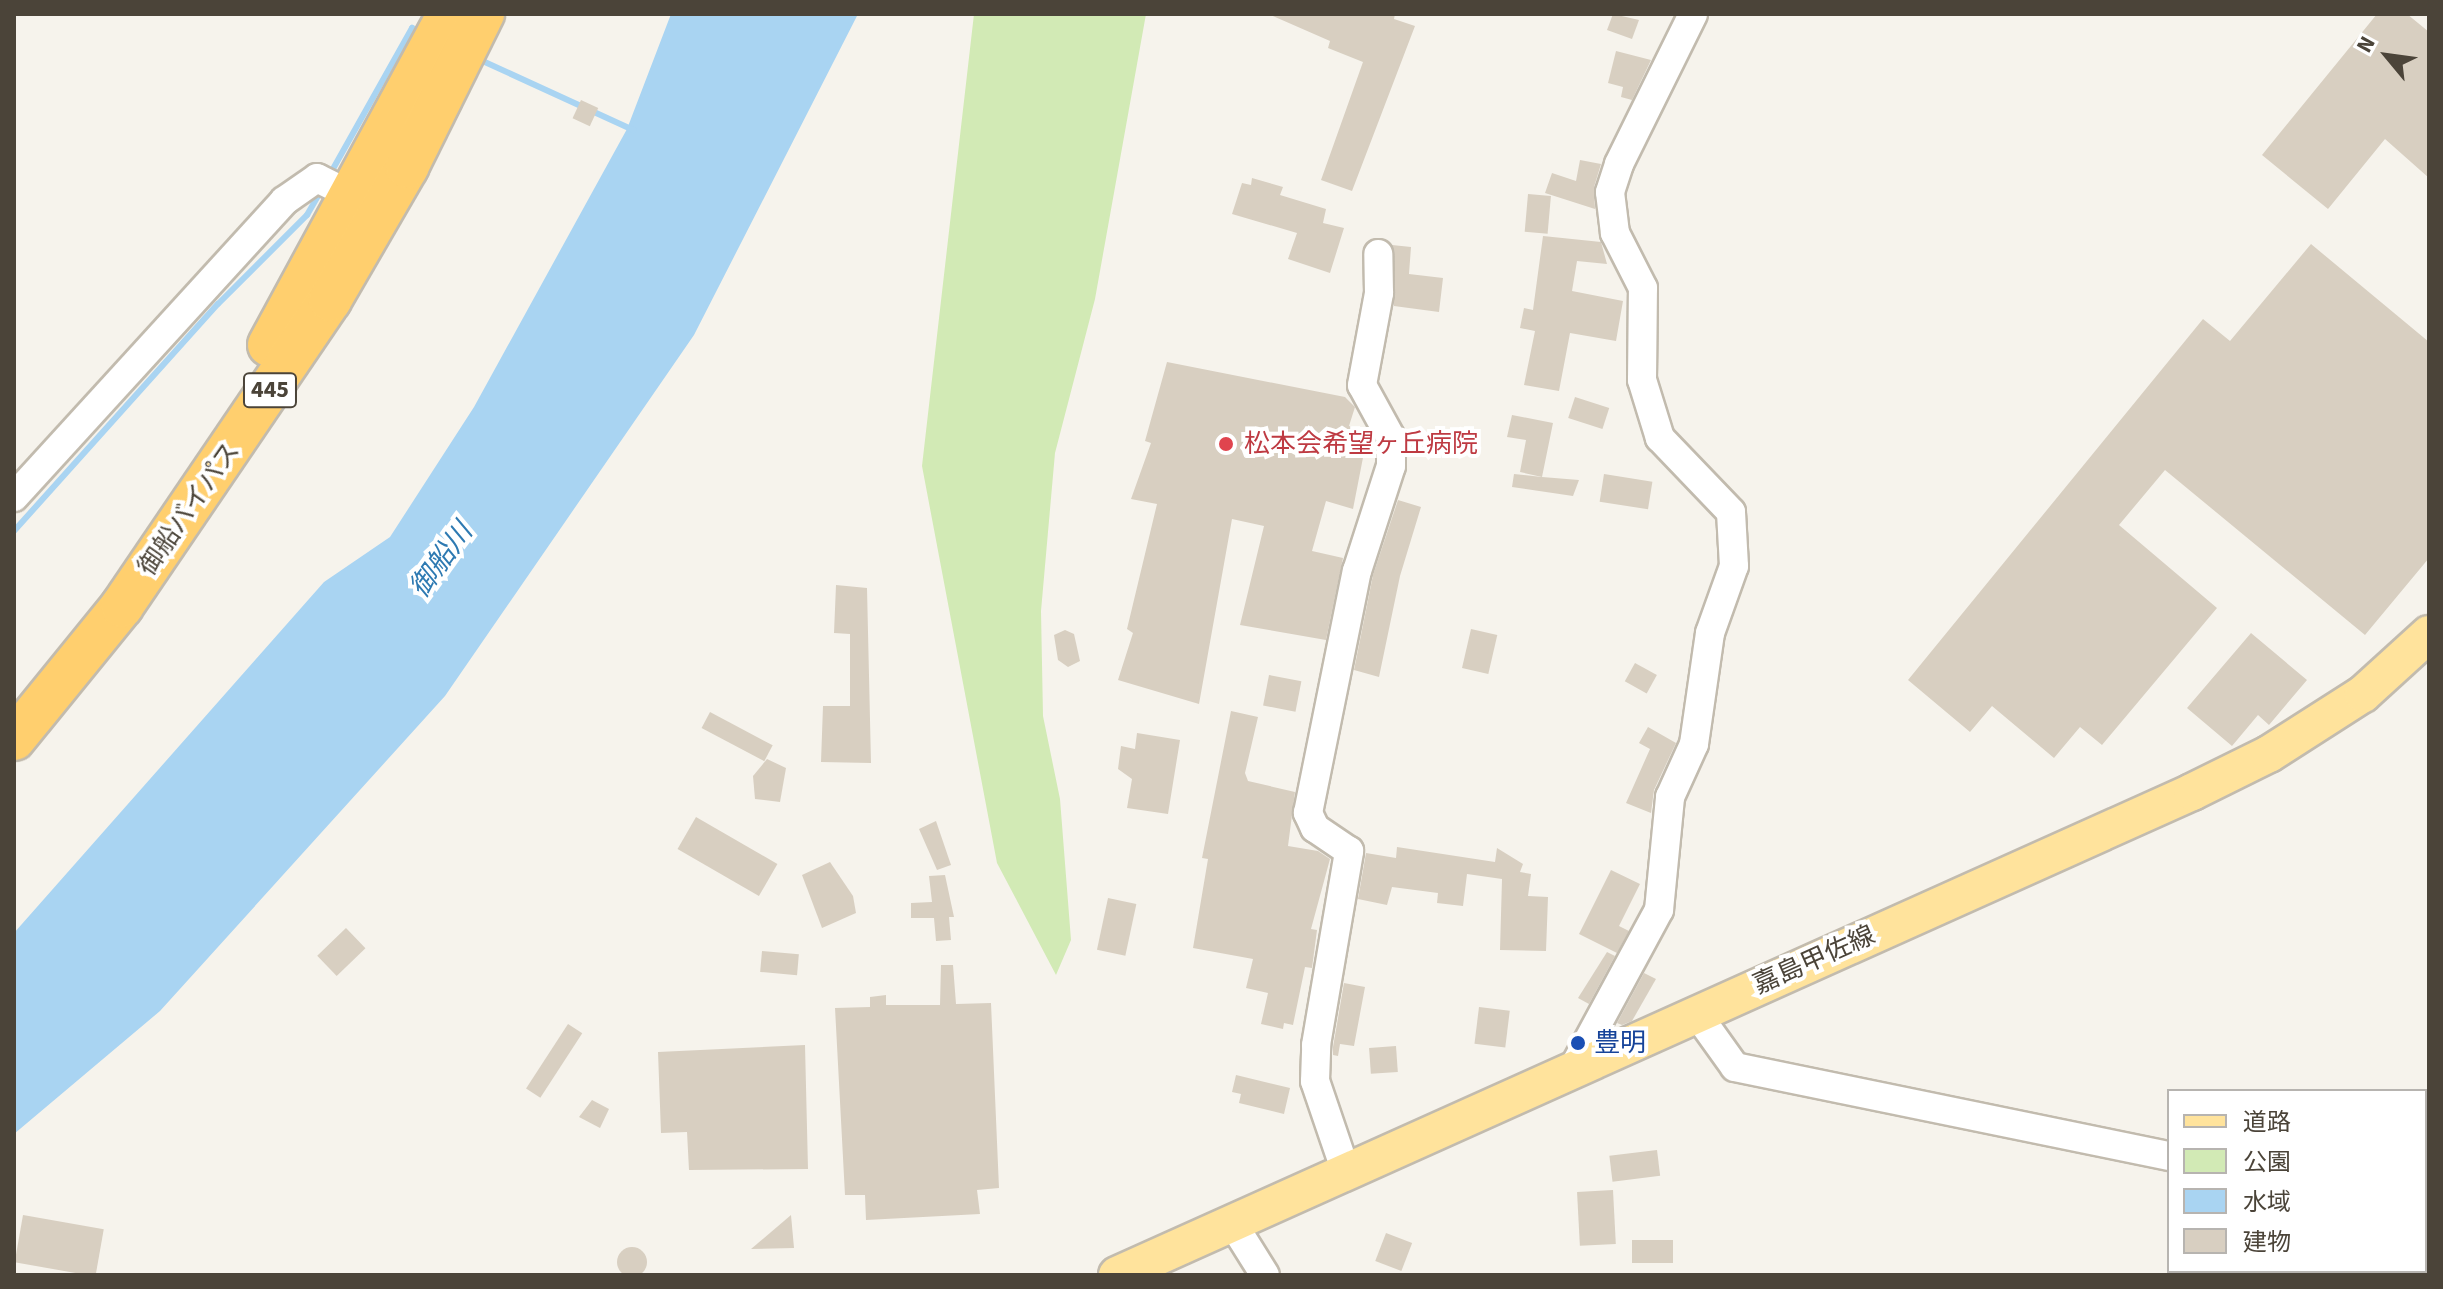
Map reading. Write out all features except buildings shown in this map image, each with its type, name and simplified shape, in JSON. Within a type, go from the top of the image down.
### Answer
[{"type":"highway","name":"御船バイパス","points":[[14,739],[122,606],[231,449],[367,204],[449,14]]},
{"type":"highway","name":"御船バイパス","points":[[14,699],[73,630],[212,438],[367,204],[483,14]]},
{"type":"main road","name":"嘉島甲佐線","points":[[1117,1275],[2269,754],[2363,694],[2429,634]]},
{"type":"street","points":[[1574,1067],[1659,910],[1670,797],[1694,744],[1710,633],[1734,566],[1731,512],[1660,438],[1642,380],[1643,288],[1615,233],[1610,192],[1619,164],[1693,14]]},
{"type":"street","points":[[14,497],[284,201],[317,178],[367,204]]},
{"type":"street","points":[[1346,1172],[1315,1081],[1316,1045],[1349,851],[1315,828],[1308,813],[1357,571],[1391,466],[1391,438],[1362,385],[1379,293],[1378,254]]},
{"type":"street","points":[[1697,1014],[1735,1067],[2167,1156]]},
{"type":"street","points":[[1233,1224],[1265,1275]]},
{"type":"green space","points":[[974,14],[1146,14],[1095,299],[1055,453],[1041,611],[1043,716],[1060,799],[1071,940],[1056,975],[997,863],[922,466]]},
{"type":"water","name":"御船川","points":[[671,14],[858,14],[694,335],[445,696],[160,1011],[14,1134],[14,933],[324,582],[390,537],[474,407],[627,129]]},
{"type":"waterway","points":[[329,176],[412,28],[423,33]]},
{"type":"waterway","points":[[476,58],[633,130]]},
{"type":"waterway","points":[[14,531],[218,304],[307,215],[322,189]]},
{"type":"place","name":"松本会希望ヶ丘病院","points":[[1226,444]]},
{"type":"place","name":"豊明","points":[[1578,1043]]}]
